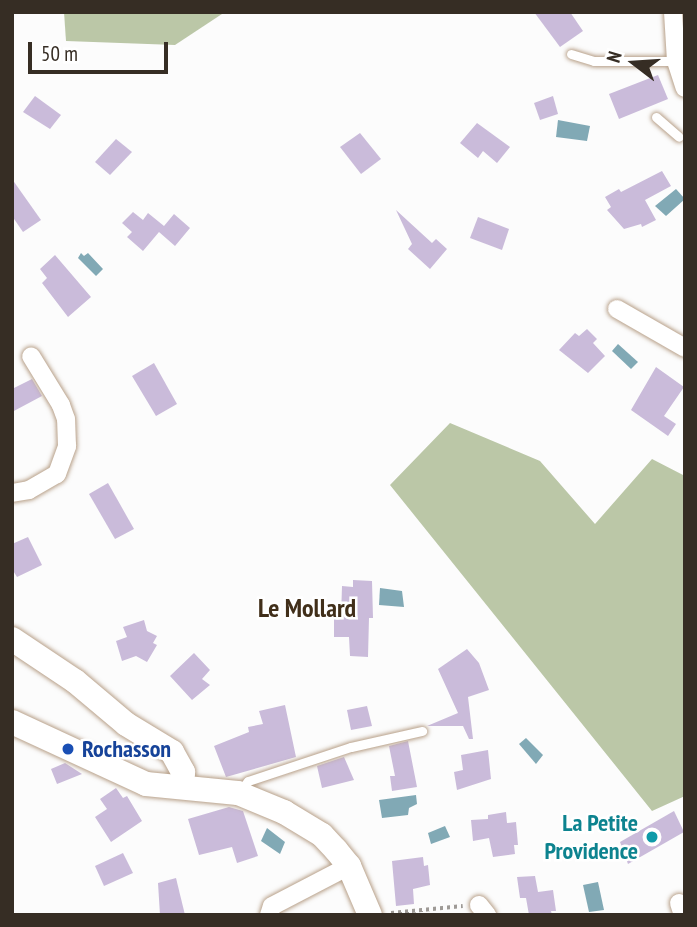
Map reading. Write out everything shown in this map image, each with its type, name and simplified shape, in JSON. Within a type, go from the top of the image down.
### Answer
[{"type":"main road","points":[[12,639],[75,681],[126,724],[172,752],[183,772],[182,785]]},
{"type":"main road","points":[[12,722],[146,784],[182,785],[238,793],[285,812],[322,835],[349,866],[377,914]]},
{"type":"street","points":[[673,12],[676,61],[685,88]]},
{"type":"street","points":[[617,309],[685,348]]},
{"type":"street","points":[[12,493],[29,490],[57,474],[67,446],[66,419],[61,405],[31,356]]},
{"type":"street","points":[[269,915],[272,905],[349,866]]},
{"type":"lane","points":[[571,54],[594,61],[676,61]]},
{"type":"lane","points":[[656,117],[679,137]]},
{"type":"lane","points":[[238,793],[248,782],[292,766],[351,747],[422,731]]},
{"type":"path","points":[[377,914],[483,910]]},
{"type":"green space","points":[[64,12],[225,12],[175,45],[66,41]]},
{"type":"green space","points":[[450,423],[540,461],[595,524],[652,459],[685,476],[685,796],[652,811],[390,485]]},
{"type":"water","points":[[558,120],[590,126],[587,141],[556,137]]},
{"type":"water","points":[[676,189],[685,199],[666,216],[655,206]]},
{"type":"water","points":[[81,253],[84,256],[88,253],[103,269],[96,276],[78,258]]},
{"type":"water","points":[[618,344],[638,362],[631,369],[612,351]]},
{"type":"water","points":[[380,588],[402,591],[404,607],[379,605]]},
{"type":"water","points":[[526,738],[543,755],[536,764],[519,744]]},
{"type":"water","points":[[416,795],[417,804],[409,808],[408,815],[382,818],[379,800]]},
{"type":"water","points":[[445,826],[450,837],[431,844],[428,833]]},
{"type":"water","points":[[267,828],[285,842],[280,854],[261,841]]},
{"type":"water","points":[[598,882],[604,910],[589,912],[583,885]]},
{"type":"building","points":[[534,12],[570,12],[583,31],[560,47]]},
{"type":"building","points":[[658,75],[668,99],[619,119],[609,94]]},
{"type":"building","points":[[35,96],[61,115],[50,129],[23,112]]},
{"type":"building","points":[[553,96],[558,114],[540,120],[534,103]]},
{"type":"building","points":[[477,123],[510,147],[497,163],[483,151],[478,158],[460,143]]},
{"type":"building","points":[[360,133],[381,159],[361,174],[340,147]]},
{"type":"building","points":[[116,139],[132,152],[110,175],[95,162]]},
{"type":"building","points":[[662,171],[671,186],[645,200],[656,220],[642,227],[641,224],[624,229],[607,210],[611,207],[605,197]]},
{"type":"building","points":[[12,179],[41,220],[23,232],[12,216]]},
{"type":"building","points":[[396,210],[432,243],[436,239],[447,249],[430,269],[408,249],[412,244]]},
{"type":"building","points":[[133,212],[143,220],[148,213],[164,226],[174,214],[190,228],[175,246],[159,232],[143,251],[127,237],[132,232],[122,223]]},
{"type":"building","points":[[478,217],[509,229],[502,250],[470,238]]},
{"type":"building","points":[[55,255],[91,297],[68,317],[42,283],[47,278],[40,269]]},
{"type":"building","points":[[587,329],[597,339],[593,343],[605,356],[588,373],[559,350],[575,333],[579,336]]},
{"type":"building","points":[[154,363],[177,404],[156,416],[132,376]]},
{"type":"building","points":[[656,367],[684,387],[664,416],[676,424],[668,436],[631,410]]},
{"type":"building","points":[[32,379],[42,396],[12,412],[12,389]]},
{"type":"building","points":[[108,483],[134,529],[115,539],[89,494]]},
{"type":"building","points":[[28,537],[42,565],[17,577],[12,569],[12,544]]},
{"type":"building","points":[[353,580],[372,581],[373,618],[369,618],[368,657],[350,656],[349,637],[334,637],[334,617],[341,617],[342,586],[353,587]]},
{"type":"building","points":[[144,620],[147,631],[157,636],[153,643],[157,645],[147,662],[136,656],[122,661],[116,641],[127,637],[123,627]]},
{"type":"building","points":[[467,649],[479,663],[489,690],[468,697],[473,739],[469,739],[463,726],[427,726],[458,713],[438,669]]},
{"type":"building","points":[[194,653],[210,670],[202,679],[210,685],[192,700],[170,676]]},
{"type":"building","points":[[285,705],[296,757],[226,777],[214,746],[249,732],[248,727],[263,724],[259,711]]},
{"type":"building","points":[[367,706],[372,726],[351,730],[347,710]]},
{"type":"building","points":[[408,741],[417,787],[392,791],[390,776],[395,776],[389,746]]},
{"type":"building","points":[[488,750],[491,779],[457,790],[454,772],[463,770],[461,755]]},
{"type":"building","points":[[344,757],[354,780],[322,788],[317,766]]},
{"type":"building","points":[[65,763],[82,774],[57,784],[51,769]]},
{"type":"building","points":[[116,788],[123,798],[127,796],[142,821],[111,842],[95,817],[107,809],[100,799]]},
{"type":"building","points":[[229,807],[243,811],[258,856],[237,863],[232,847],[199,855],[188,819]]},
{"type":"building","name":"La Petite Providence","points":[[674,811],[684,832],[628,864],[620,842]]},
{"type":"building","points":[[506,812],[507,823],[516,822],[518,845],[514,845],[515,854],[493,857],[489,838],[473,841],[471,820],[488,819],[488,815]]},
{"type":"building","points":[[123,853],[133,873],[104,886],[95,866]]},
{"type":"building","points":[[423,857],[424,866],[428,865],[430,885],[413,889],[414,904],[396,906],[392,861]]},
{"type":"building","points":[[535,876],[538,892],[553,890],[556,911],[551,911],[552,915],[529,915],[526,898],[520,898],[517,877]]},
{"type":"building","points":[[176,878],[185,915],[160,915],[158,883]]},
{"type":"place","name":"Rochasson","points":[[68,749]]},
{"type":"place","name":"La Petite Providence","points":[[652,837]]},
{"type":"district","name":"Le Mollard","points":[[307,608]]}]
